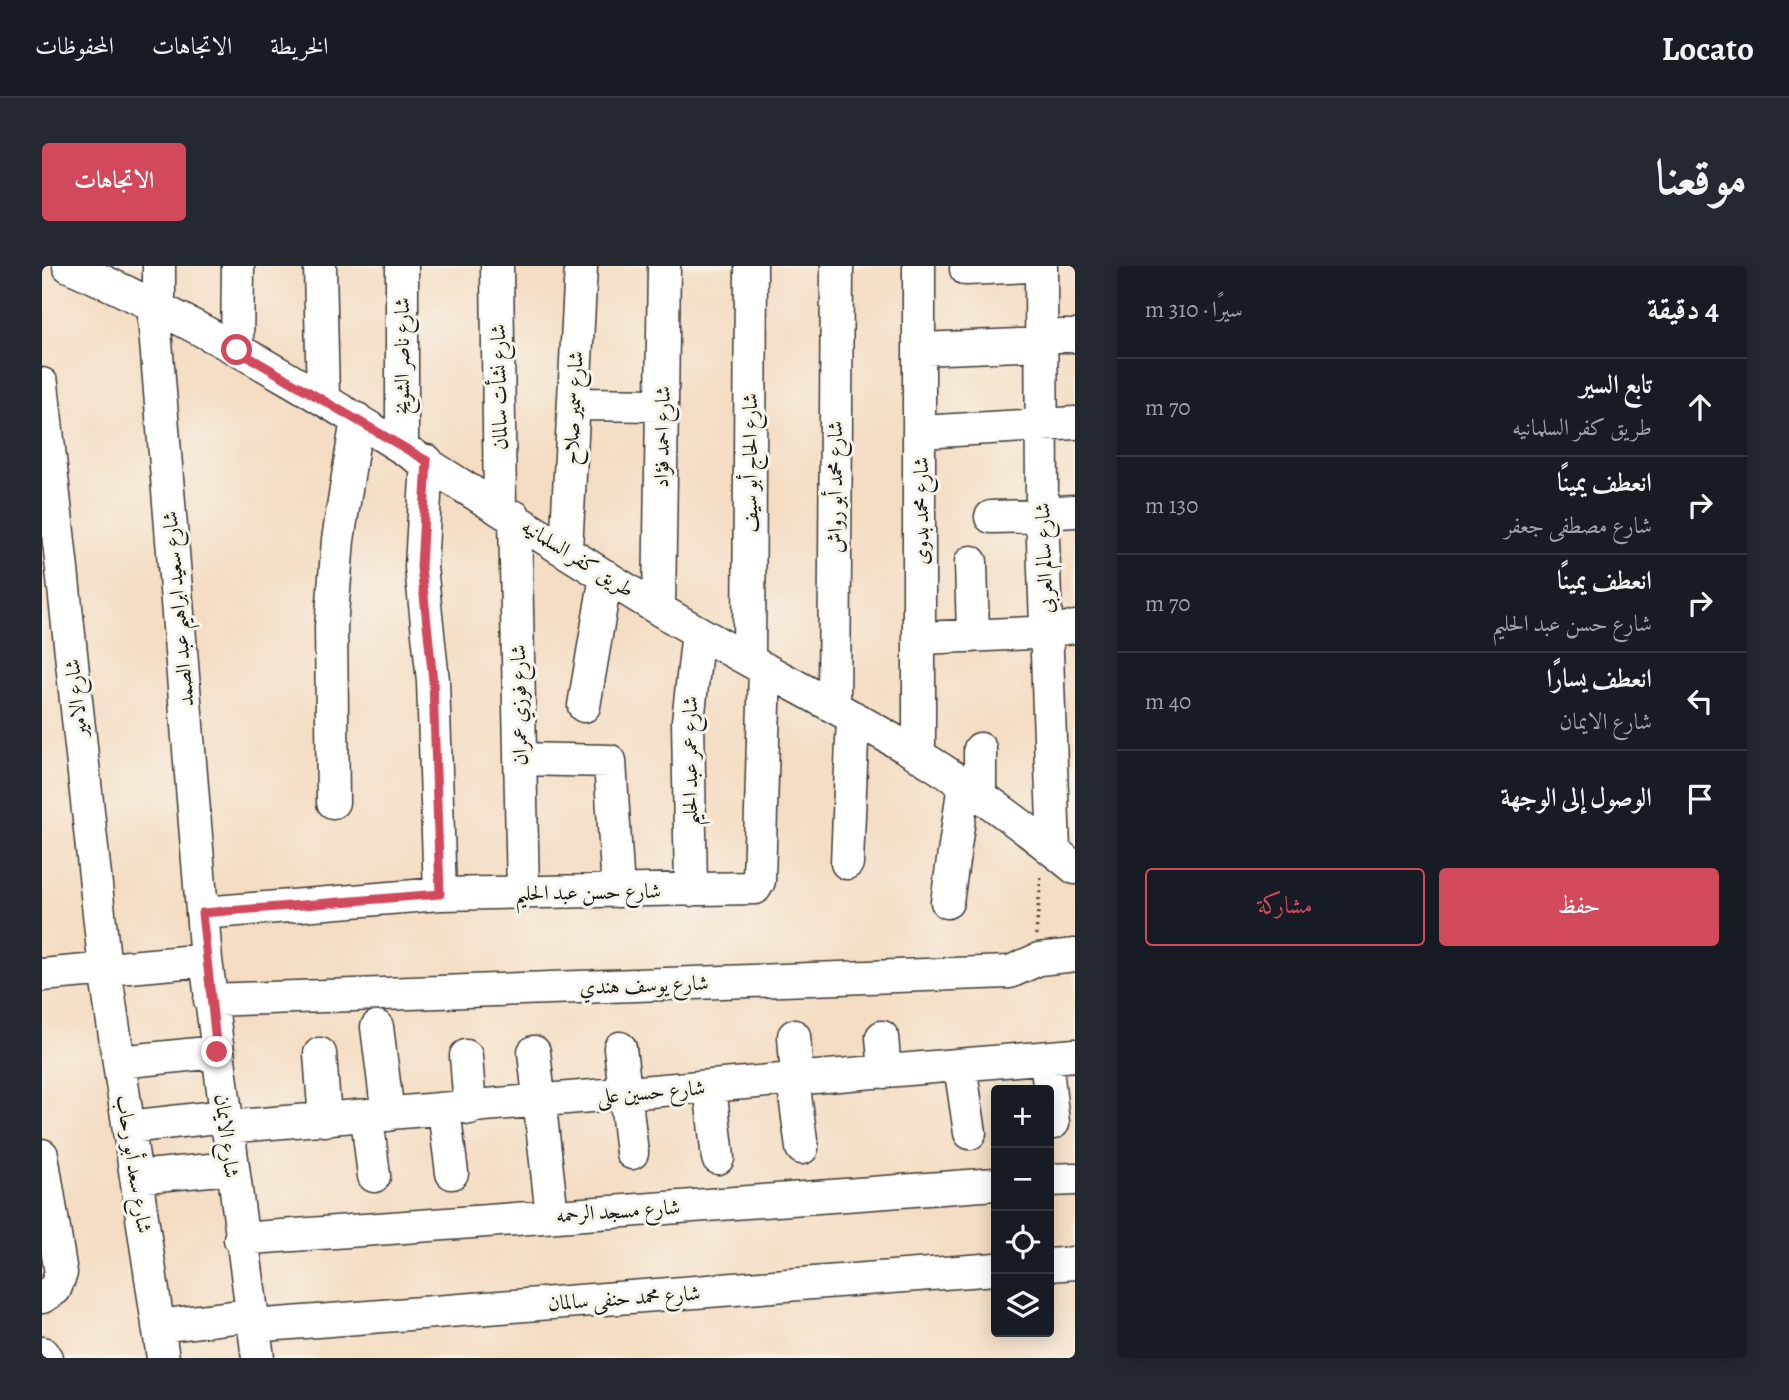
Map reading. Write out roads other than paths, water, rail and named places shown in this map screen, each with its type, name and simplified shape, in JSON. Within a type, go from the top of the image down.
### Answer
[{"type":"street","name":"طريق كفر السلمانيه","points":[[71,266],[237,350],[357,419],[659,609],[919,755],[972,790],[1058,854]]},
{"type":"street","name":"شارع سعيد ابراهيم عبد الصمد","points":[[159,266],[156,307],[202,913]]},
{"type":"street","points":[[237,350],[238,266]]},
{"type":"street","points":[[320,266],[323,399]]},
{"type":"street","name":"شارع ناصر الشويخ","points":[[402,266],[421,567],[433,681],[440,894]]},
{"type":"street","name":"شارع نشأت سالمان","points":[[497,266],[507,512]]},
{"type":"street","name":"شارع سمير صلاح","points":[[566,550],[581,266]]},
{"type":"street","name":"شارع احمد فؤاد","points":[[659,609],[664,266]]},
{"type":"street","name":"شارع الحاج أبو سيف","points":[[751,266],[757,665]]},
{"type":"street","name":"شارع محمد أبو رواش","points":[[836,266],[847,863]]},
{"type":"street","name":"شارع محمد بدوى","points":[[919,266],[919,755]]},
{"type":"street","points":[[966,268],[1029,266]]},
{"type":"street","name":"شارع سالم العربى","points":[[1041,266],[1042,514],[1060,629],[1058,854]]},
{"type":"street","points":[[920,349],[1075,335]]},
{"type":"street","name":"شارع الامير","points":[[42,384],[105,969]]},
{"type":"street","points":[[574,404],[662,405]]},
{"type":"street","points":[[333,802],[331,627],[338,540],[357,419]]},
{"type":"street","points":[[921,432],[1075,423]]},
{"type":"street","points":[[991,517],[1075,511]]},
{"type":"street","name":"شارع فوزي عمران","points":[[507,512],[520,759],[523,892]]},
{"type":"street","points":[[971,562],[973,636]]},
{"type":"street","points":[[584,706],[606,576]]},
{"type":"street","points":[[921,638],[1060,629]]},
{"type":"street","name":"شارع عمر عبد الحليم","points":[[691,890],[688,721],[698,632]]},
{"type":"street","name":"شارع حسن عبد الحليم","points":[[202,913],[440,894],[751,890],[760,881],[757,665]]},
{"type":"street","points":[[947,902],[980,748]]},
{"type":"street","points":[[520,759],[611,762],[618,891]]},
{"type":"street","name":"شارع الايمان","points":[[202,913],[225,1121],[258,1358]]},
{"type":"street","name":"شارع يوسف هندي","points":[[210,1000],[1010,972],[1039,958],[1075,955]]},
{"type":"street","points":[[42,975],[206,960]]},
{"type":"street","name":"شارع سعد أبو رحاب","points":[[105,969],[163,1358]]},
{"type":"street","points":[[374,1176],[378,1116],[377,1027]]},
{"type":"street","points":[[794,1036],[795,1080],[802,1148]]},
{"type":"street","points":[[882,1037],[885,1072]]},
{"type":"street","points":[[620,1048],[632,1153]]},
{"type":"street","points":[[119,1062],[217,1052]]},
{"type":"street","points":[[534,1052],[552,1216]]},
{"type":"street","points":[[320,1054],[325,1121]]},
{"type":"street","points":[[452,1173],[457,1109],[466,1056]]},
{"type":"street","points":[[1054,1114],[1060,1057]]},
{"type":"street","name":"شارع حسين على","points":[[128,1127],[225,1121],[325,1121],[1060,1057]]},
{"type":"street","points":[[960,1066],[970,1133]]},
{"type":"street","points":[[710,1087],[718,1158]]},
{"type":"street","points":[[42,1297],[55,1289],[61,1273],[43,1166]]},
{"type":"street","points":[[136,1177],[232,1168]]},
{"type":"street","points":[[1054,1181],[1075,1179]]},
{"type":"street","name":"شارع مسجد الرحمه","points":[[240,1239],[991,1184]]},
{"type":"street","points":[[1054,1265],[1075,1263]]},
{"type":"street","name":"شارع محمد حنفى سالمان","points":[[158,1326],[991,1269]]},
{"type":"street","points":[[42,1353],[46,1358]]}]
